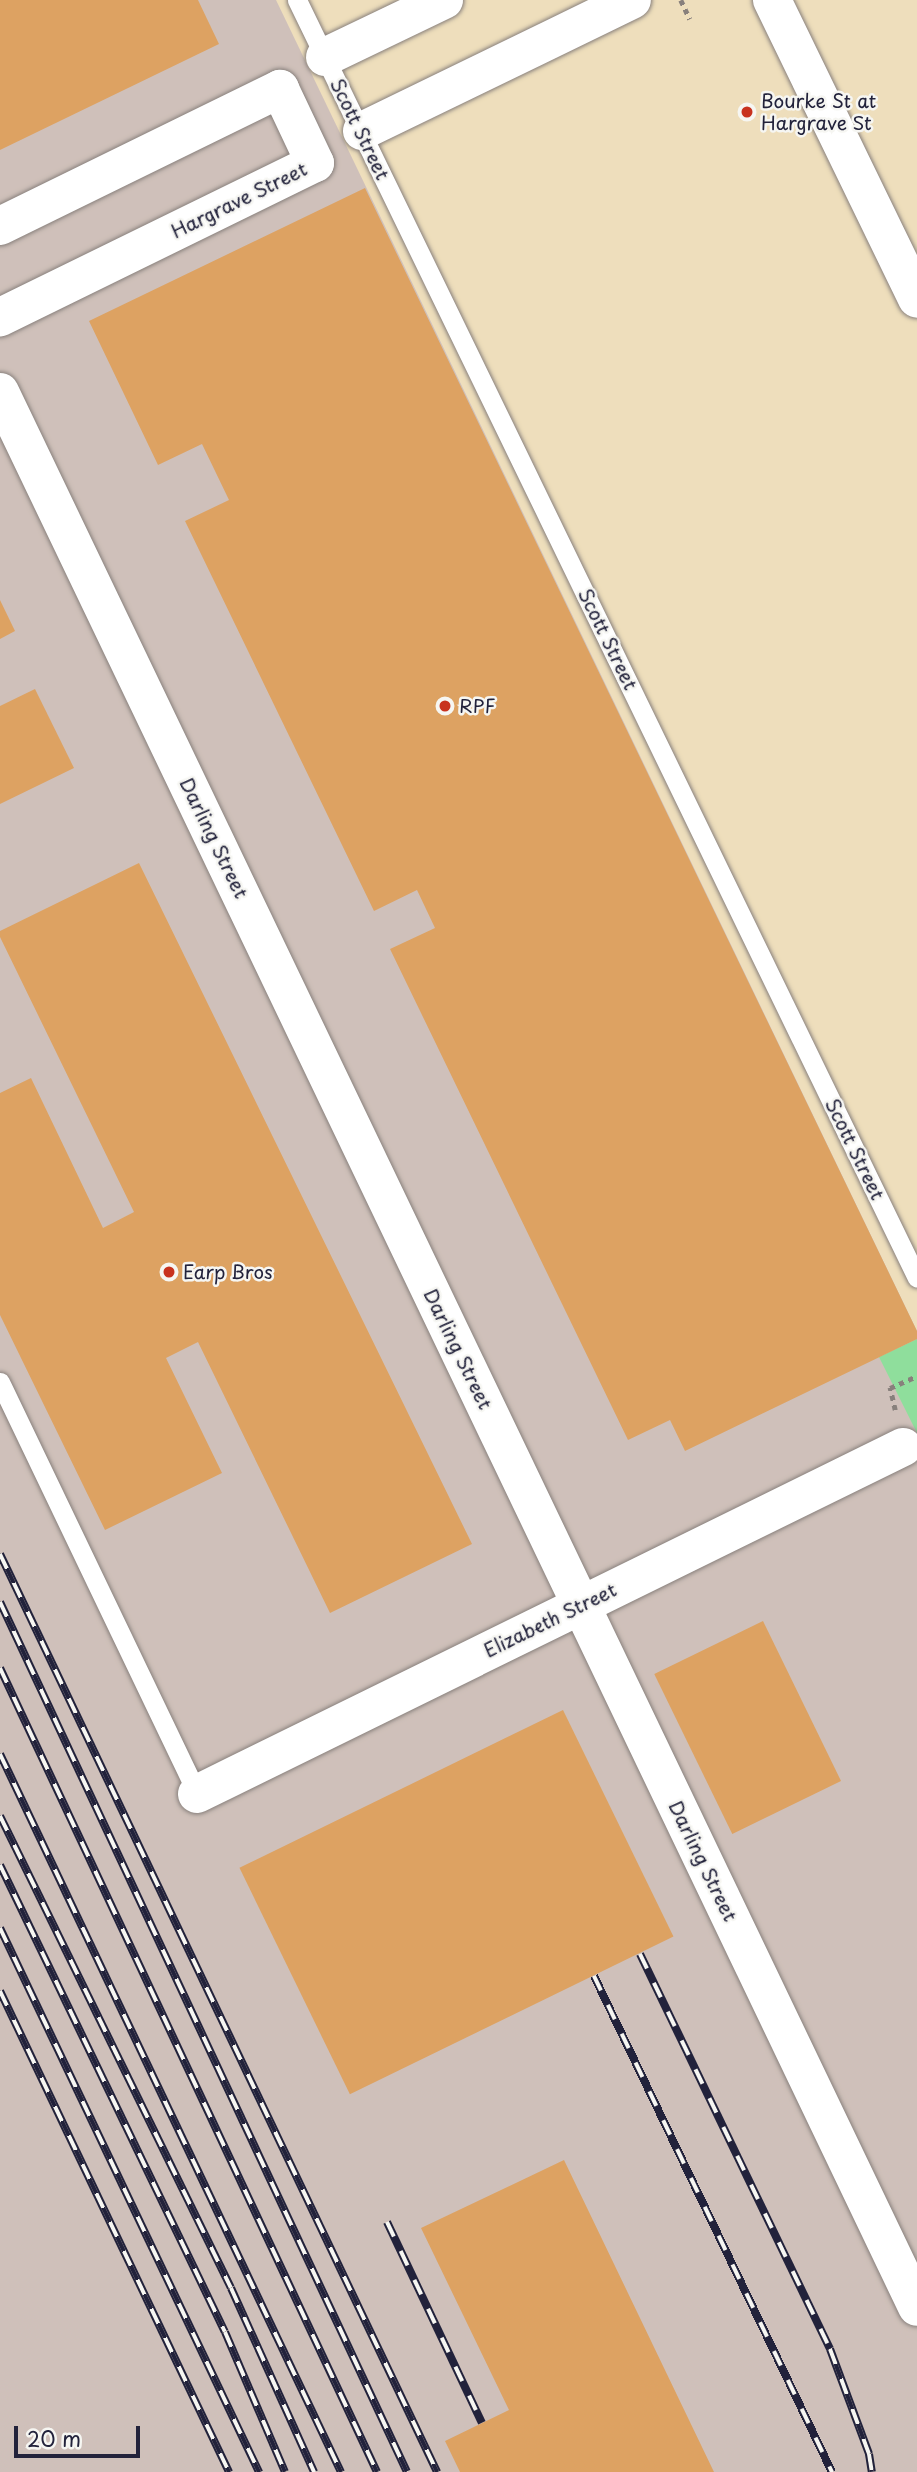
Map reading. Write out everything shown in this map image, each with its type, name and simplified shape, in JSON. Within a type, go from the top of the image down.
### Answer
[{"type":"street","points":[[325,57],[444,0]]},
{"type":"street","points":[[362,131],[632,0]]},
{"type":"street","points":[[772,0],[917,299]]},
{"type":"street","name":"Hargrave Street","points":[[0,226],[280,89],[315,163],[0,317]]},
{"type":"street","name":"Darling Street","points":[[0,392],[917,2307]]},
{"type":"street","name":"Elizabeth Street","points":[[197,1794],[904,1447]]},
{"type":"lane","name":"Scott Street","points":[[297,0],[917,1279]]},
{"type":"lane","points":[[0,1382],[197,1794]]},
{"type":"path","points":[[681,0],[690,19]]},
{"type":"shaded area","points":[[0,0],[276,0],[917,1331],[917,2472],[0,2472]]},
{"type":"green space","points":[[917,1339],[917,1433],[879,1357]]},
{"type":"building","points":[[0,0],[198,0],[219,44],[0,150]]},
{"type":"building","name":"RPF","points":[[365,188],[917,1331],[917,1339],[685,1451],[670,1420],[628,1440],[390,949],[435,928],[417,890],[374,911],[185,521],[229,500],[202,444],[158,465],[89,321]]},
{"type":"building","points":[[0,600],[15,631],[0,639]]},
{"type":"building","points":[[35,689],[74,768],[0,804],[0,706]]},
{"type":"building","name":"Earp Bros","points":[[139,863],[472,1544],[330,1613],[198,1342],[166,1358],[222,1473],[105,1530],[0,1315],[0,1093],[31,1078],[103,1228],[134,1212],[0,937],[0,931]]},
{"type":"building","points":[[763,1621],[841,1781],[732,1834],[654,1674]]},
{"type":"building","points":[[563,1710],[673,1936],[350,2094],[239,1868]]},
{"type":"building","points":[[564,2160],[714,2472],[460,2472],[445,2441],[509,2410],[421,2228]]},
{"type":"railway","points":[[0,1554],[437,2472]]},
{"type":"railway","points":[[0,1602],[407,2472]]},
{"type":"railway","points":[[0,1668],[377,2472]]},
{"type":"railway","points":[[0,1754],[341,2472]]},
{"type":"railway","points":[[0,1816],[231,2288],[314,2472]]},
{"type":"railway","points":[[0,1865],[225,2332],[285,2472]]},
{"type":"railway","points":[[0,1928],[259,2472]]},
{"type":"railway","points":[[640,1954],[830,2349],[869,2454],[872,2472]]},
{"type":"railway","points":[[594,1976],[832,2472]]},
{"type":"railway","points":[[0,1991],[229,2472]]},
{"type":"railway","points":[[387,2222],[482,2423]]},
{"type":"place","name":"Bourke St at Hargrave St","points":[[747,112]]},
{"type":"place","name":"RPF","points":[[445,706]]},
{"type":"place","name":"Earp Bros","points":[[169,1272]]}]
